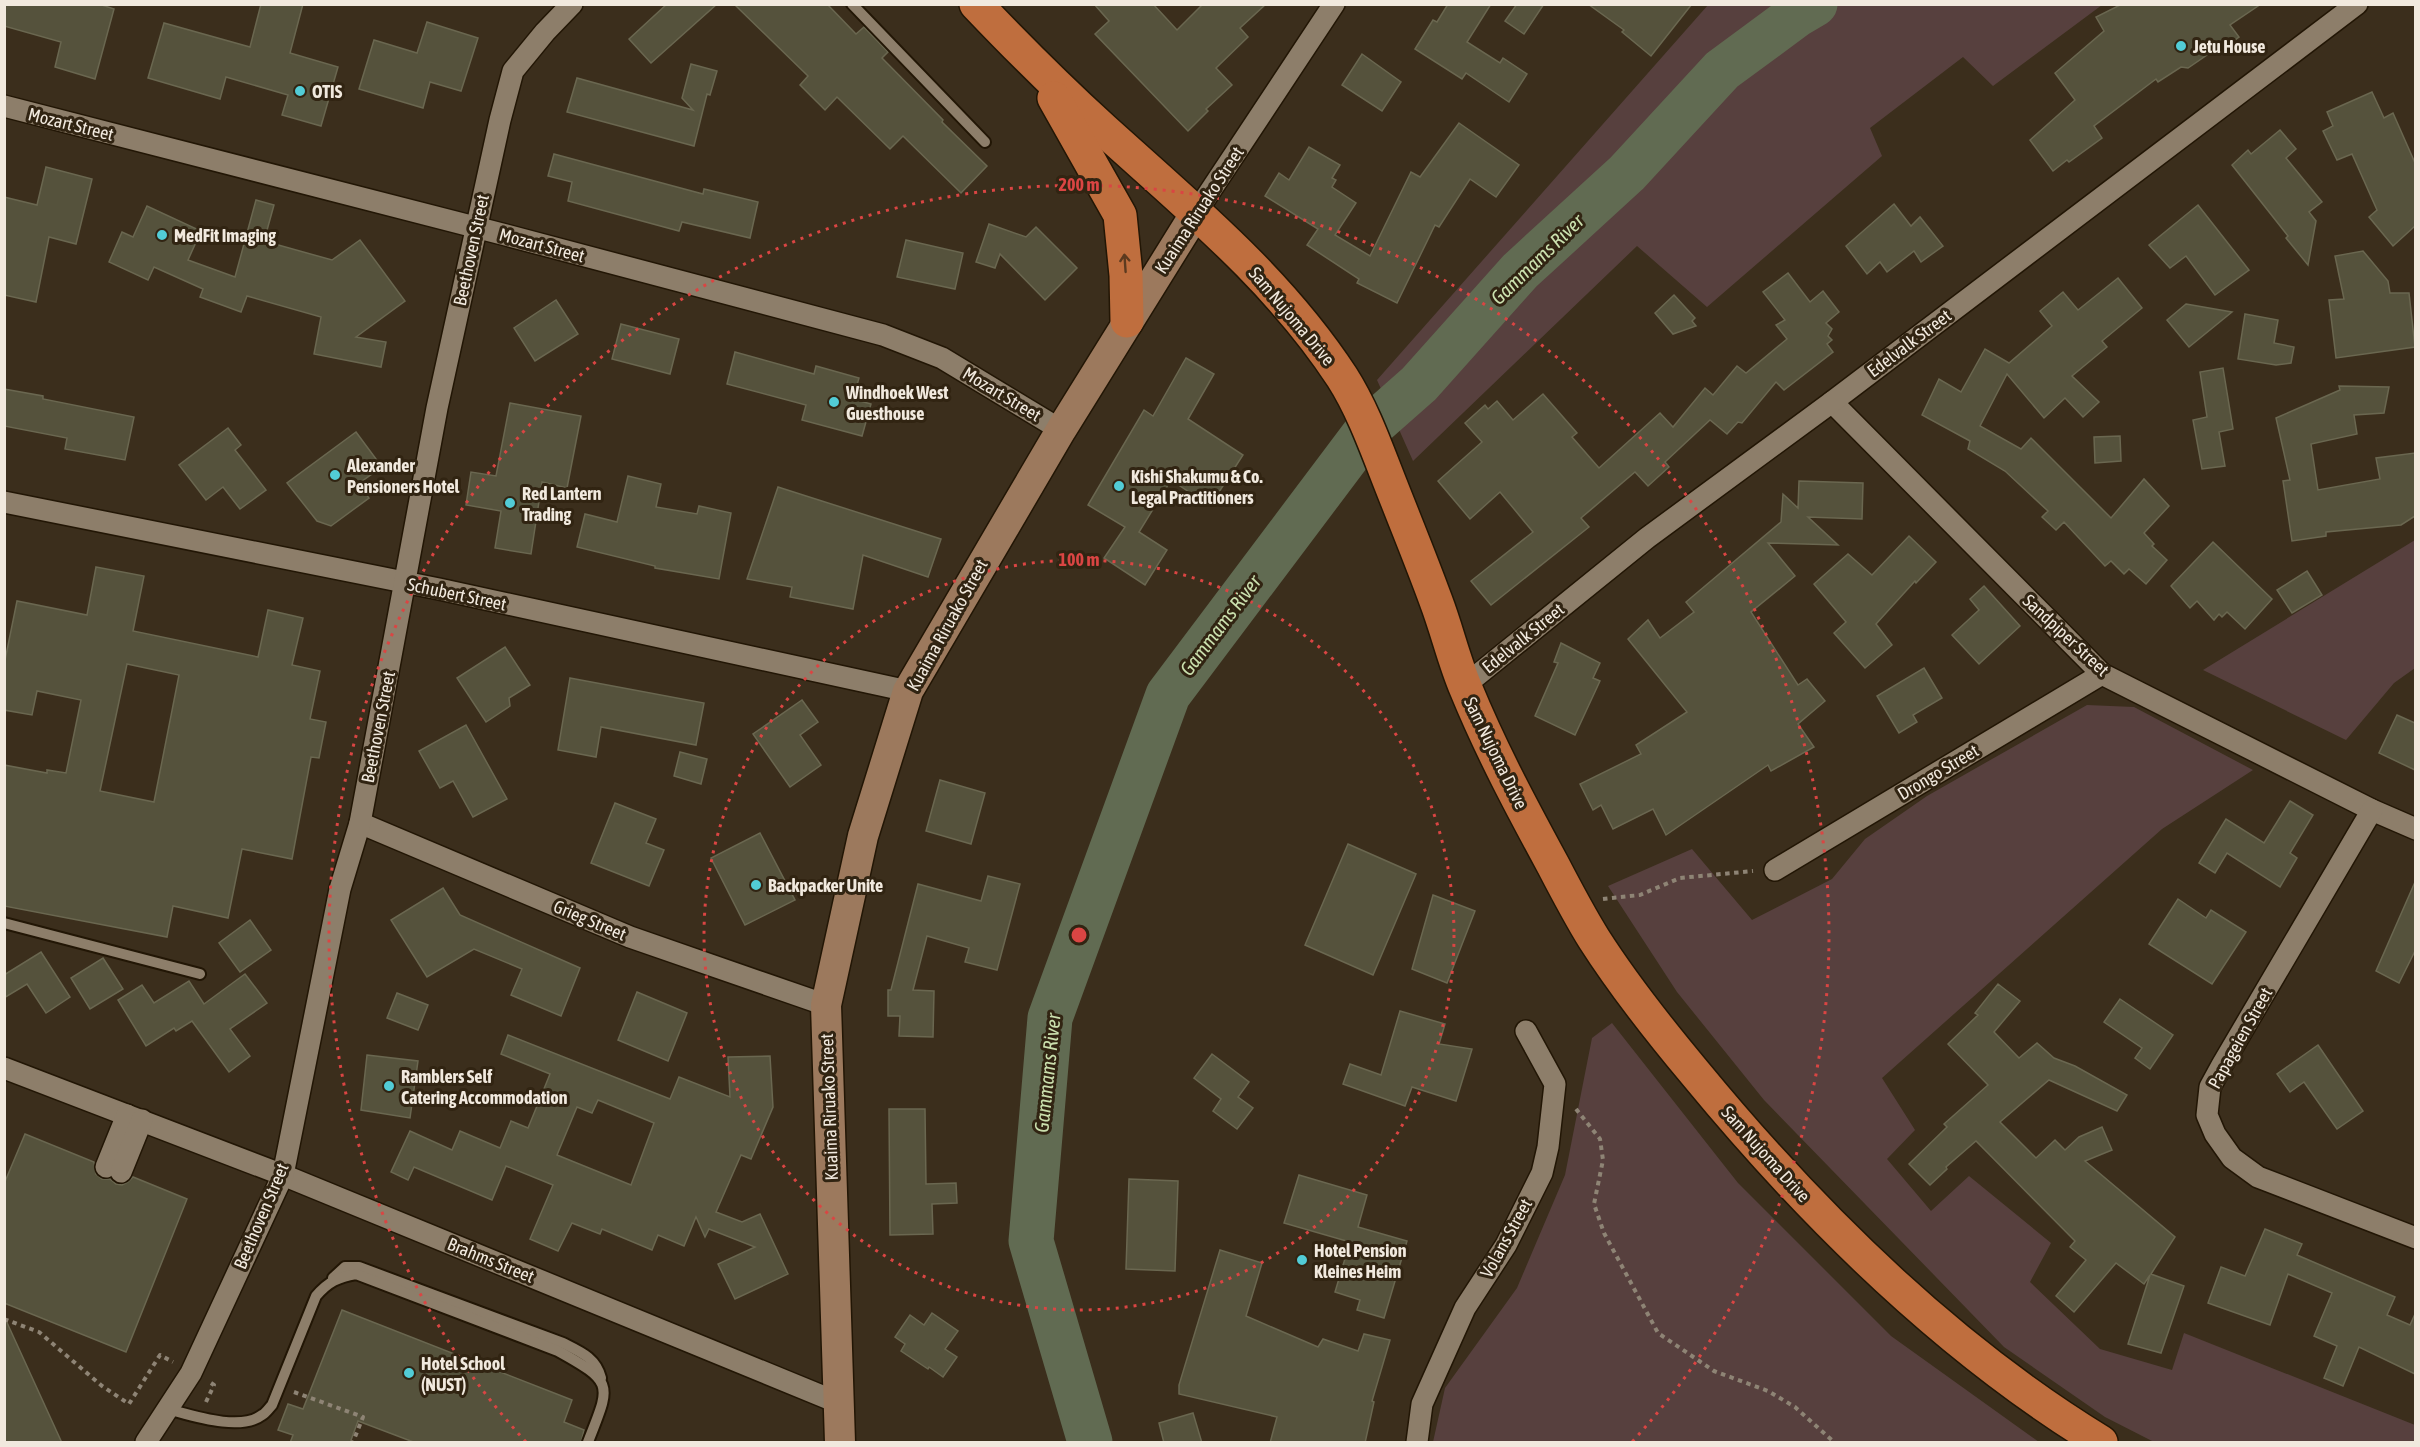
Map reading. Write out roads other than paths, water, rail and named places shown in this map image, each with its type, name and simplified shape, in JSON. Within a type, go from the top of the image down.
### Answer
[{"type":"highway","name":"Sam Nujoma Drive","points":[[976,4],[1030,61],[1197,211],[1279,294],[1315,338],[1346,382],[1375,445],[1437,604],[1464,686],[1514,793],[1569,895],[1592,936],[1630,991],[1735,1121],[1793,1185],[1869,1261],[1947,1331],[2070,1424],[2101,1443]]},
{"type":"highway","points":[[1030,61],[1071,125],[1120,214],[1126,275],[1127,321]]},
{"type":"street","name":"Beethoven Street","points":[[146,1443],[191,1373],[283,1175],[340,889],[360,823],[437,408],[513,71],[572,4]]},
{"type":"street","name":"Kuaima Riruako Street","points":[[840,1443],[826,1005],[863,836],[908,691],[972,579],[1127,321],[1334,4]]},
{"type":"street","name":"Edelvalk Street","points":[[1464,686],[1647,538],[1832,402],[2357,4]]},
{"type":"street","name":"Mozart Street","points":[[4,106],[883,335],[942,358],[1061,430]]},
{"type":"street","name":"Sandpiper Street","points":[[1832,402],[2102,674],[2372,810],[2415,829]]},
{"type":"street","name":"Schubert Street","points":[[5,502],[405,583],[908,691]]},
{"type":"street","name":"Drongo Street","points":[[1775,870],[2102,674]]},
{"type":"street","name":"Papageien Street","points":[[2372,810],[2218,1072],[2210,1087],[2206,1114],[2215,1134],[2232,1158],[2258,1178],[2415,1238]]},
{"type":"street","name":"Grieg Street","points":[[360,823],[630,937],[826,1005]]},
{"type":"street","name":"Volans Street","points":[[1417,1443],[1422,1404],[1465,1308],[1506,1245],[1542,1173],[1548,1147],[1555,1084],[1527,1031]]},
{"type":"street","name":"Brahms Street","points":[[4,1068],[283,1175],[839,1402]]},
{"type":"street","points":[[114,1170],[134,1117]]},
{"type":"lane","points":[[852,4],[985,142]]},
{"type":"lane","points":[[4,923],[200,974]]},
{"type":"lane","points":[[167,1409],[212,1420],[245,1422],[261,1416],[272,1405],[316,1296],[328,1283],[342,1276],[356,1274],[558,1351],[584,1365],[603,1384],[605,1398],[588,1443]]},
{"type":"waterway","name":"Gammams River","points":[[1090,1442],[1031,1241],[1050,1018],[1168,695],[1368,429],[1419,384],[1520,271],[1627,173],[1722,70],[1815,4]]},
{"type":"place","name":"Jetu House","points":[[2181,46]]},
{"type":"place","name":"OTIS","points":[[300,91]]},
{"type":"place","name":"MedFit Imaging","points":[[162,235]]},
{"type":"place","name":"Windhoek West Guesthouse","points":[[834,402]]},
{"type":"place","name":"Alexander Pensioners Hotel","points":[[335,475]]},
{"type":"place","name":"Kishi Shakumu & Co. Legal Practitioners","points":[[1119,486]]},
{"type":"place","name":"Red Lantern Trading","points":[[510,503]]},
{"type":"place","name":"Backpacker Unite","points":[[756,885]]},
{"type":"place","name":"Ramblers Self Catering Accommodation","points":[[389,1086]]},
{"type":"place","name":"Hotel Pension Kleines Heim","points":[[1302,1260]]},
{"type":"place","name":"Hotel School (NUST)","points":[[409,1373]]}]
